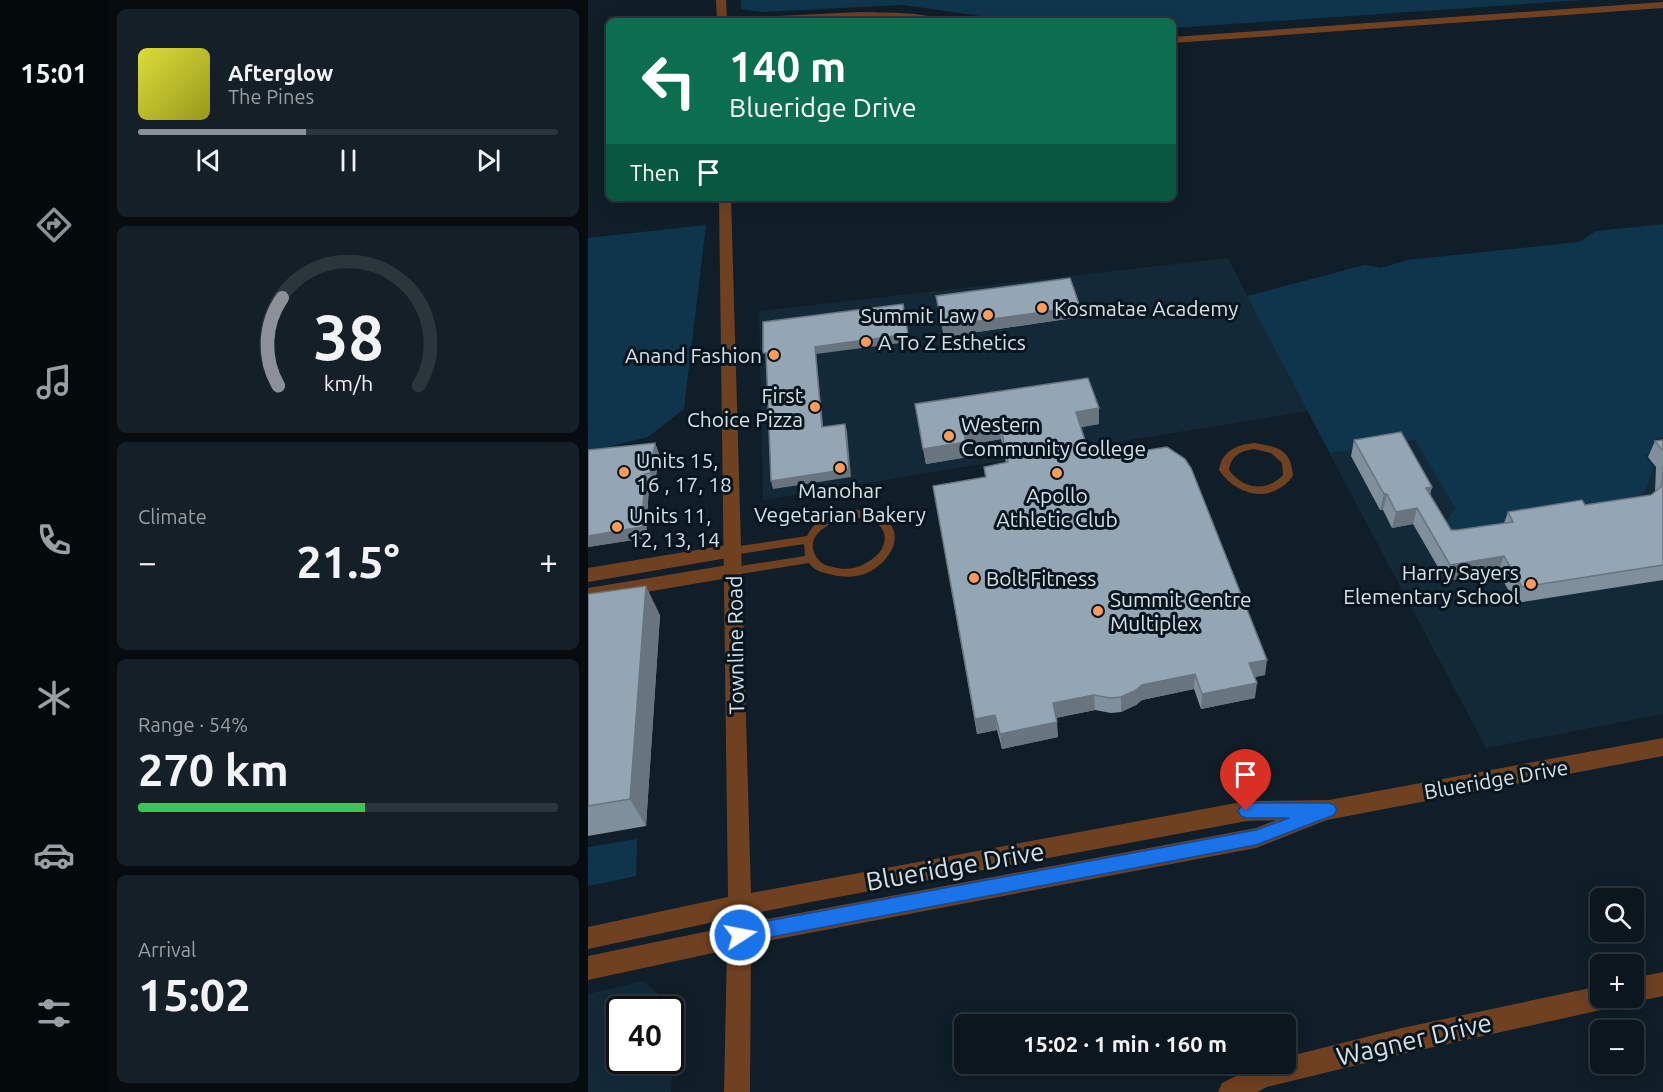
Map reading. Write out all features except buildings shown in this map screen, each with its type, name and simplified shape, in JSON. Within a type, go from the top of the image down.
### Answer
[{"type":"street","points":[[721,0],[722,18]]},
{"type":"street","points":[[1176,40],[1663,5]]},
{"type":"street","points":[[772,18],[856,15],[909,18]]},
{"type":"street","name":"Townline Road","points":[[725,201],[740,905],[737,1092]]},
{"type":"street","points":[[588,575],[733,551]]},
{"type":"street","points":[[588,595],[734,571]]},
{"type":"street","name":"Blueridge Drive","points":[[588,938],[740,905],[1246,811],[1329,810],[1663,747]]},
{"type":"street","name":"Blueridge Drive","points":[[588,968],[740,935],[1256,838],[1329,810]]},
{"type":"street","points":[[1644,988],[1663,984]]},
{"type":"street","name":"Wagner Drive","points":[[1231,1092],[1263,1075],[1402,1041],[1590,1000]]},
{"type":"lane","points":[[1254,446],[1274,450],[1282,455],[1290,469],[1288,476],[1276,487],[1256,490],[1235,484],[1224,470],[1228,456],[1235,451],[1254,446]]},
{"type":"lane","points":[[852,513],[866,513],[878,517],[887,524],[892,532],[892,542],[888,552],[869,568],[841,573],[828,571],[810,559],[807,549],[809,539],[815,529],[825,521],[852,513]]},
{"type":"lane","points":[[733,551],[809,539]]},
{"type":"lane","points":[[734,571],[810,559]]},
{"type":"shaded area","points":[[741,0],[1583,0],[1176,28],[1176,18],[995,18],[903,5],[762,12],[741,9]]},
{"type":"shaded area","points":[[1663,224],[1663,437],[1656,438],[1663,447],[1663,452],[1644,455],[1654,467],[1644,493],[1624,502],[1499,524],[1438,531],[1456,509],[1415,440],[1330,453],[1247,296],[1365,265],[1381,268],[1408,260],[1579,242],[1596,231]]},
{"type":"shaded area","points":[[706,225],[684,409],[648,437],[588,452],[588,238]]},
{"type":"shaded area","points":[[1228,258],[1247,296],[1365,265],[1381,268],[1408,260],[1663,348],[1663,714],[1486,748],[1307,411],[763,500],[759,311]]},
{"type":"shaded area","points":[[637,839],[636,876],[588,886],[588,847]]},
{"type":"shaded area","points":[[642,981],[662,996],[606,996],[606,1074],[672,1074],[671,1092],[588,1092],[588,994]]},
{"type":"place","name":"Kosmatae Academy","points":[[1042,308]]},
{"type":"place","name":"Summit Law","points":[[988,315]]},
{"type":"place","name":"A To Z Esthetics","points":[[866,342]]},
{"type":"place","name":"Anand Fashion","points":[[774,355]]},
{"type":"place","name":"First Choice Pizza","points":[[815,407]]},
{"type":"place","name":"Western Community College","points":[[949,436]]},
{"type":"place","name":"Manohar Vegetarian Bakery","points":[[840,468]]},
{"type":"place","name":"Units 15, 16 , 17, 18","points":[[624,472]]},
{"type":"place","name":"Apollo Athletic Club","points":[[1057,473]]},
{"type":"place","name":"Units 11, 12, 13, 14","points":[[617,527]]},
{"type":"place","name":"Bolt Fitness","points":[[974,578]]},
{"type":"place","name":"Harry Sayers Elementary School","points":[[1531,584]]},
{"type":"place","name":"Summit Centre Multiplex","points":[[1098,611]]},
{"type":"route","points":[[740,935],[1256,838],[1329,810],[1246,811]]}]
